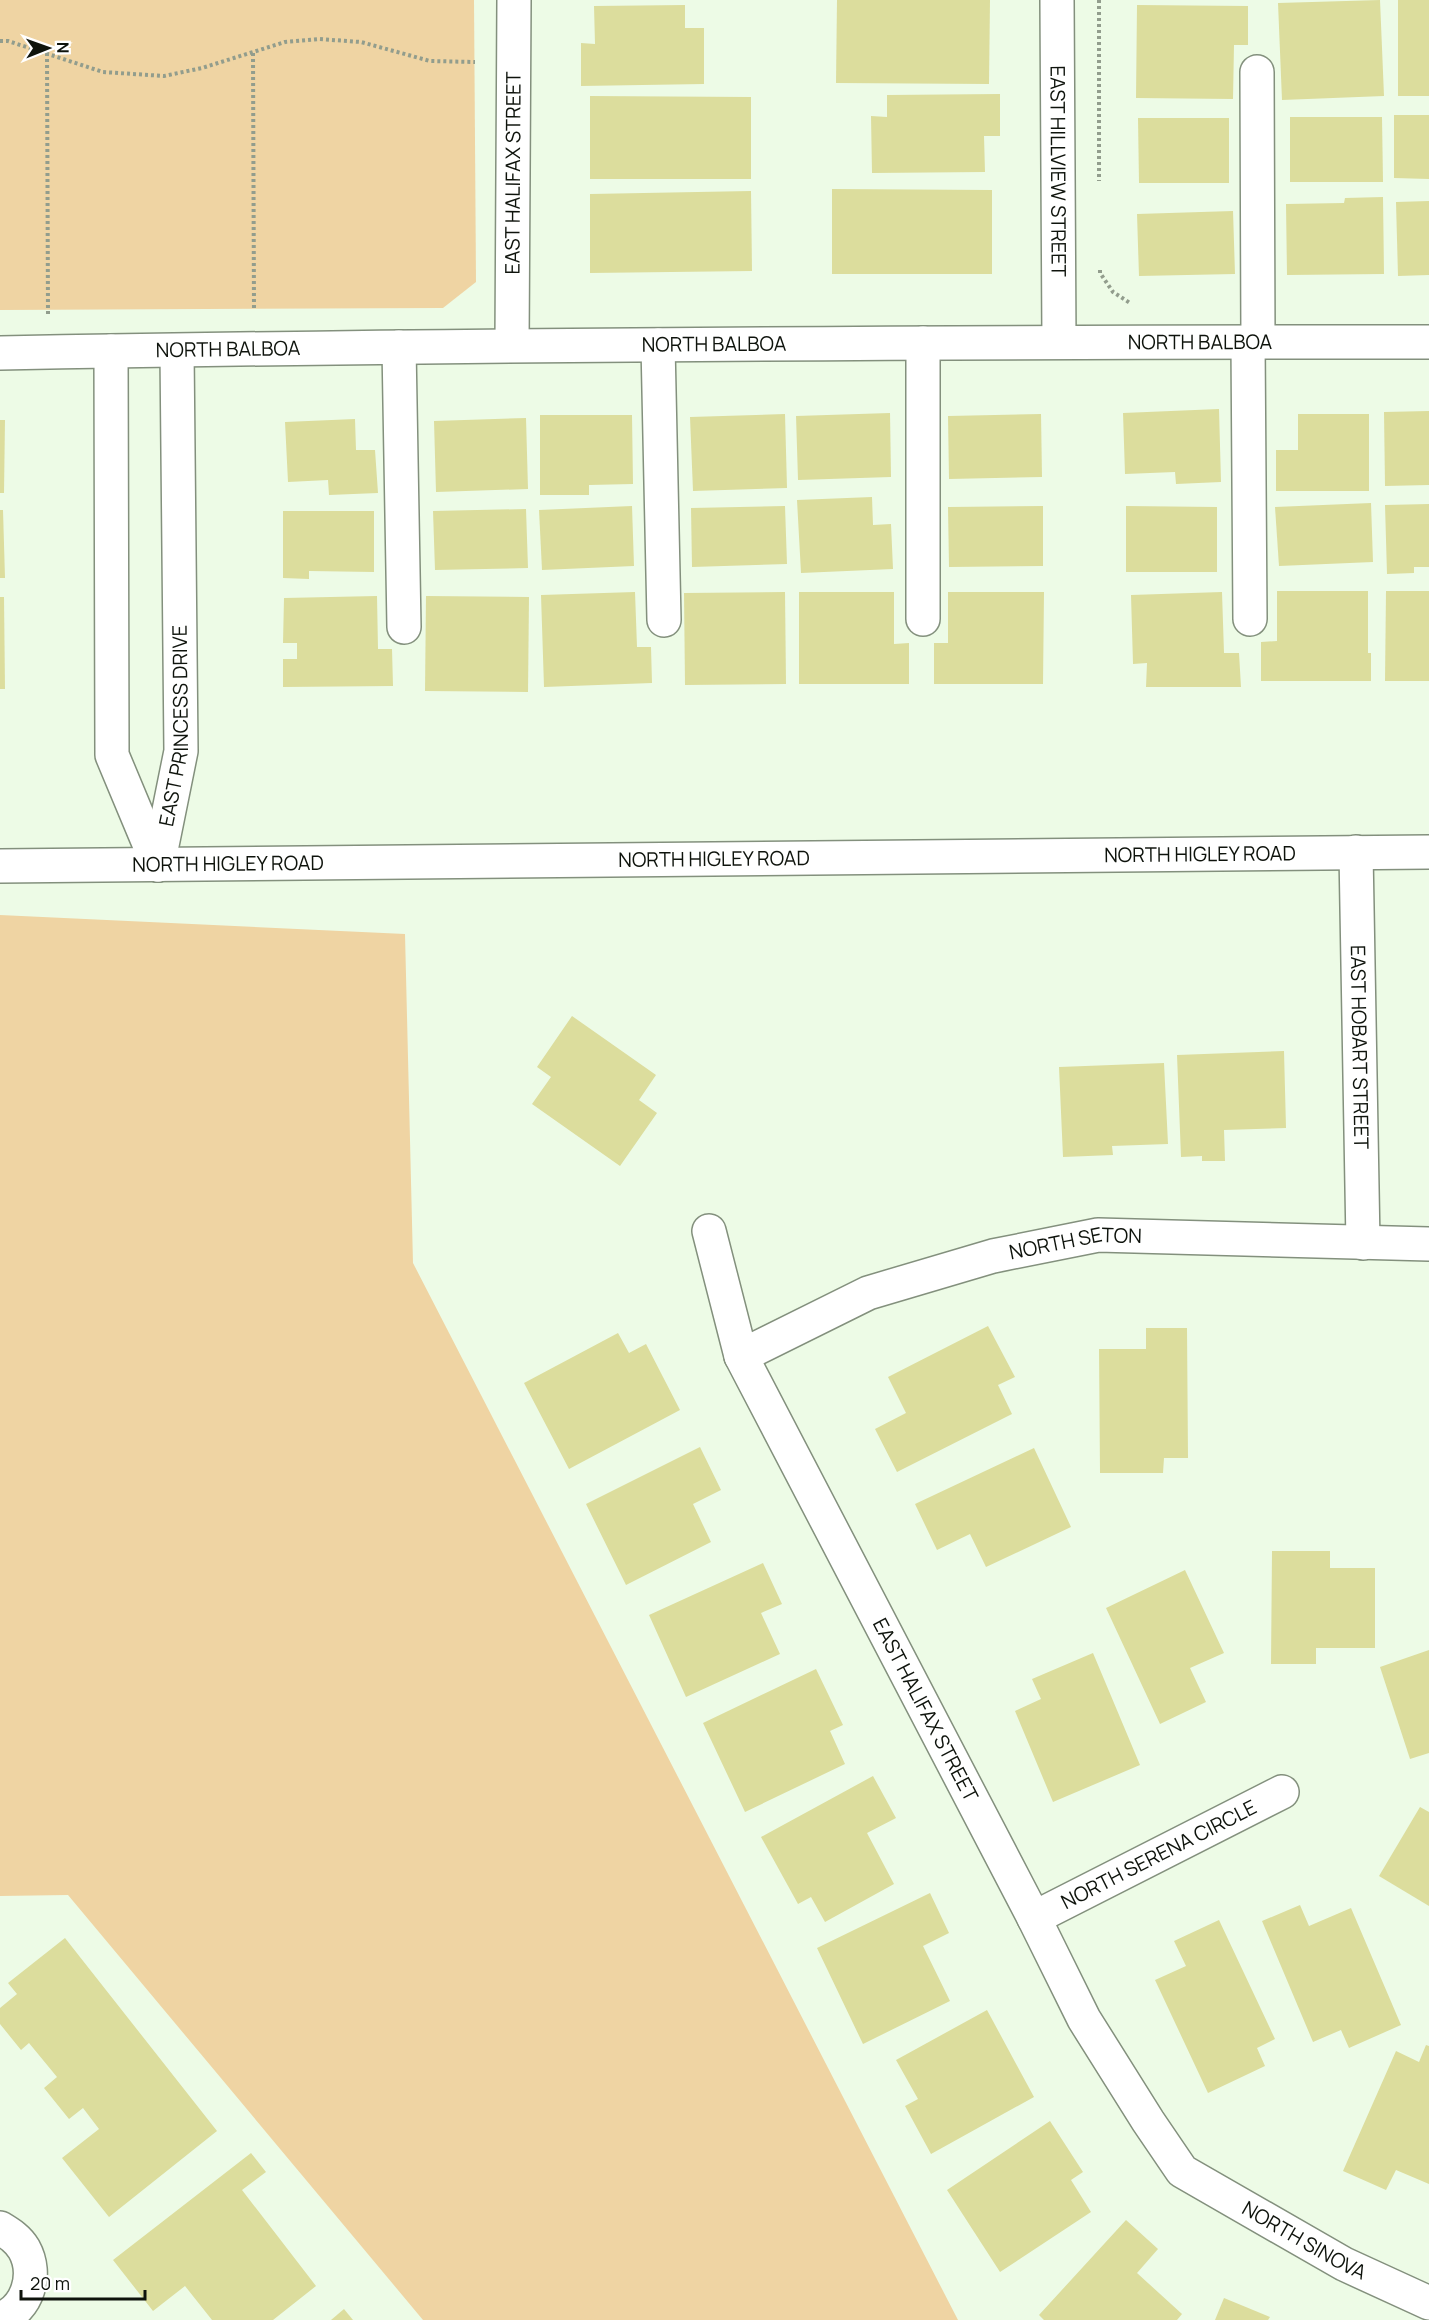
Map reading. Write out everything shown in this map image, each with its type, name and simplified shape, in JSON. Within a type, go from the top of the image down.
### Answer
[{"type":"street","name":"EAST HALIFAX STREET","points":[[512,345],[514,0]]},
{"type":"street","name":"EAST HILLVIEW STREET","points":[[1058,0],[1059,342]]},
{"type":"street","points":[[1251,619],[1257,72]]},
{"type":"street","name":"NORTH BALBOA","points":[[0,353],[512,345],[1429,342]]},
{"type":"street","points":[[923,343],[923,619]]},
{"type":"street","points":[[658,345],[664,620]]},
{"type":"street","points":[[399,347],[404,627]]},
{"type":"street","name":"EAST PRINCESS DRIVE","points":[[111,351],[112,756],[158,865]]},
{"type":"street","name":"EAST PRINCESS DRIVE","points":[[158,865],[181,751],[177,351]]},
{"type":"street","name":"EAST HOBART STREET","points":[[1356,852],[1364,1243]]},
{"type":"street","name":"NORTH HIGLEY ROAD","points":[[0,866],[1429,852]]},
{"type":"street","name":"EAST HALIFAX STREET","points":[[709,1232],[741,1356],[1034,1918],[1084,2019],[1182,2171]]},
{"type":"street","name":"NORTH SETON","points":[[741,1356],[868,1293],[993,1256],[1098,1234],[1429,1244]]},
{"type":"street","name":"NORTH SERENA CIRCLE","points":[[1034,1918],[1282,1792]]},
{"type":"street","name":"NORTH SINOVA","points":[[1182,2171],[1344,2264],[1429,2303]]},
{"type":"street","points":[[0,2228],[14,2236],[23,2247],[30,2262],[31,2278],[28,2293],[18,2315]]},
{"type":"path","points":[[1099,0],[1100,190]]},
{"type":"path","points":[[0,40],[103,72],[164,76],[202,68],[285,42],[319,39],[362,42],[430,61],[479,63]]},
{"type":"path","points":[[47,53],[48,315]]},
{"type":"path","points":[[253,53],[254,314]]},
{"type":"path","points":[[1100,261],[1100,273],[1113,291],[1137,308]]},
{"type":"shaded area","points":[[0,0],[474,0],[476,282],[443,308],[0,310]]},
{"type":"shaded area","points":[[0,915],[405,934],[413,1263],[958,2320],[423,2320],[68,1895],[0,1896]]},
{"type":"building","points":[[837,0],[990,0],[989,84],[836,83]]},
{"type":"building","points":[[1380,0],[1384,96],[1282,100],[1278,3]]},
{"type":"building","points":[[1398,0],[1429,0],[1429,96],[1398,96]]},
{"type":"building","points":[[685,5],[685,28],[704,28],[704,84],[581,86],[581,43],[595,44],[594,6]]},
{"type":"building","points":[[1137,5],[1248,6],[1248,45],[1234,45],[1233,99],[1136,98]]},
{"type":"building","points":[[1000,94],[1000,136],[984,136],[985,172],[872,173],[871,116],[887,117],[887,95]]},
{"type":"building","points":[[590,96],[751,97],[751,179],[590,179]]},
{"type":"building","points":[[1394,115],[1429,115],[1429,179],[1394,178]]},
{"type":"building","points":[[1290,117],[1382,117],[1383,182],[1290,182]]},
{"type":"building","points":[[1138,118],[1229,118],[1229,183],[1139,183]]},
{"type":"building","points":[[832,189],[992,190],[992,274],[832,274]]},
{"type":"building","points":[[751,191],[752,271],[590,273],[590,194]]},
{"type":"building","points":[[1383,197],[1384,274],[1287,275],[1286,204],[1344,203],[1345,198]]},
{"type":"building","points":[[1429,201],[1429,275],[1398,276],[1396,202]]},
{"type":"building","points":[[1233,211],[1235,274],[1139,276],[1137,214]]},
{"type":"building","points":[[1219,409],[1221,482],[1176,484],[1175,472],[1125,474],[1123,413]]},
{"type":"building","points":[[1429,411],[1429,485],[1385,486],[1384,412]]},
{"type":"building","points":[[890,413],[891,477],[798,480],[796,416]]},
{"type":"building","points":[[785,414],[787,488],[693,491],[690,417]]},
{"type":"building","points":[[1041,414],[1042,477],[949,479],[948,416]]},
{"type":"building","points":[[1298,414],[1369,414],[1369,491],[1276,491],[1276,450],[1298,450]]},
{"type":"building","points":[[540,415],[632,415],[633,484],[589,485],[589,495],[540,495]]},
{"type":"building","points":[[526,418],[528,489],[436,492],[434,421]]},
{"type":"building","points":[[355,419],[356,450],[375,450],[378,493],[329,495],[328,480],[288,482],[285,422]]},
{"type":"building","points":[[0,420],[5,420],[4,493],[0,493]]},
{"type":"building","points":[[872,497],[873,525],[891,524],[893,569],[801,573],[797,500]]},
{"type":"building","points":[[1371,503],[1373,562],[1279,566],[1275,507]]},
{"type":"building","points":[[1429,504],[1429,567],[1414,567],[1414,573],[1387,574],[1385,505]]},
{"type":"building","points":[[632,506],[634,566],[542,570],[539,510]]},
{"type":"building","points":[[785,506],[787,564],[692,567],[691,508]]},
{"type":"building","points":[[1043,506],[1043,566],[949,567],[948,507]]},
{"type":"building","points":[[1126,506],[1217,507],[1217,572],[1126,572]]},
{"type":"building","points":[[526,509],[528,568],[435,570],[433,511]]},
{"type":"building","points":[[0,510],[3,510],[5,578],[0,578]]},
{"type":"building","points":[[283,511],[374,511],[374,572],[309,571],[309,579],[283,578]]},
{"type":"building","points":[[1277,591],[1368,591],[1368,653],[1371,653],[1371,681],[1261,681],[1261,642],[1277,641]]},
{"type":"building","points":[[1386,591],[1429,591],[1429,681],[1385,681]]},
{"type":"building","points":[[635,592],[637,647],[651,647],[652,683],[544,687],[541,595]]},
{"type":"building","points":[[785,592],[786,684],[685,685],[684,593]]},
{"type":"building","points":[[799,592],[894,592],[894,644],[909,643],[909,684],[799,684]]},
{"type":"building","points":[[948,592],[1044,592],[1043,684],[934,684],[934,643],[948,643]]},
{"type":"building","points":[[1222,592],[1224,653],[1239,653],[1241,687],[1146,687],[1147,663],[1133,664],[1131,595]]},
{"type":"building","points":[[377,596],[378,649],[392,649],[393,686],[283,687],[283,659],[297,659],[297,643],[283,643],[284,598]]},
{"type":"building","points":[[426,596],[529,597],[528,692],[425,691]]},
{"type":"building","points":[[0,597],[4,597],[5,689],[0,689]]},
{"type":"building","points":[[572,1016],[656,1075],[639,1100],[657,1113],[620,1166],[532,1104],[551,1077],[537,1067]]},
{"type":"building","points":[[1284,1051],[1286,1128],[1224,1130],[1225,1161],[1202,1161],[1202,1156],[1181,1157],[1177,1055]]},
{"type":"building","points":[[1164,1063],[1168,1144],[1112,1146],[1113,1155],[1063,1157],[1059,1067]]},
{"type":"building","points":[[988,1326],[1015,1377],[998,1385],[1012,1414],[897,1472],[875,1429],[906,1413],[888,1377]]},
{"type":"building","points":[[1146,1328],[1187,1328],[1188,1458],[1164,1458],[1163,1473],[1100,1473],[1099,1349],[1146,1349]]},
{"type":"building","points":[[618,1333],[629,1353],[646,1344],[680,1410],[569,1469],[524,1383]]},
{"type":"building","points":[[700,1447],[721,1490],[693,1504],[711,1542],[626,1585],[586,1504]]},
{"type":"building","points":[[1034,1448],[1071,1527],[986,1567],[970,1534],[937,1550],[915,1504]]},
{"type":"building","points":[[1272,1551],[1330,1551],[1330,1568],[1375,1568],[1375,1648],[1316,1648],[1316,1664],[1271,1664]]},
{"type":"building","points":[[763,1563],[782,1604],[761,1613],[780,1654],[686,1697],[649,1615]]},
{"type":"building","points":[[1185,1570],[1224,1653],[1190,1668],[1206,1702],[1160,1724],[1106,1608]]},
{"type":"building","points":[[1429,1650],[1429,1753],[1410,1759],[1380,1667]]},
{"type":"building","points":[[1093,1653],[1140,1765],[1053,1802],[1015,1711],[1041,1699],[1032,1679]]},
{"type":"building","points":[[816,1669],[843,1725],[830,1731],[845,1764],[745,1812],[703,1723]]},
{"type":"building","points":[[873,1776],[896,1818],[867,1833],[894,1884],[825,1922],[811,1897],[798,1904],[761,1837]]},
{"type":"building","points":[[1420,1807],[1429,1812],[1429,1906],[1379,1876]]},
{"type":"building","points":[[930,1893],[949,1933],[923,1946],[950,2001],[863,2044],[817,1948]]},
{"type":"building","points":[[1300,1905],[1309,1926],[1351,1908],[1401,2025],[1349,2048],[1341,2030],[1313,2042],[1262,1921]]},
{"type":"building","points":[[1219,1920],[1275,2039],[1257,2048],[1265,2066],[1208,2093],[1155,1980],[1186,1966],[1174,1941]]},
{"type":"building","points":[[65,1938],[217,2131],[109,2217],[62,2158],[99,2129],[83,2108],[69,2119],[44,2088],[57,2077],[29,2043],[21,2050],[0,2024],[0,2008],[17,1994],[8,1983]]},
{"type":"building","points":[[987,2010],[1034,2097],[931,2154],[905,2106],[918,2099],[896,2060]]},
{"type":"building","points":[[1426,2045],[1429,2046],[1429,2184],[1396,2170],[1386,2190],[1343,2171],[1396,2051],[1419,2062]]},
{"type":"building","points":[[1050,2121],[1083,2172],[1071,2180],[1091,2212],[1000,2272],[947,2190]]},
{"type":"building","points":[[251,2153],[266,2172],[242,2190],[316,2286],[273,2320],[212,2320],[185,2286],[153,2311],[113,2260]]},
{"type":"building","points":[[1126,2220],[1158,2249],[1137,2273],[1182,2314],[1177,2320],[1044,2320],[1039,2315]]},
{"type":"building","points":[[1224,2298],[1270,2317],[1268,2320],[1215,2320]]},
{"type":"building","points":[[344,2309],[353,2320],[331,2320]]}]
